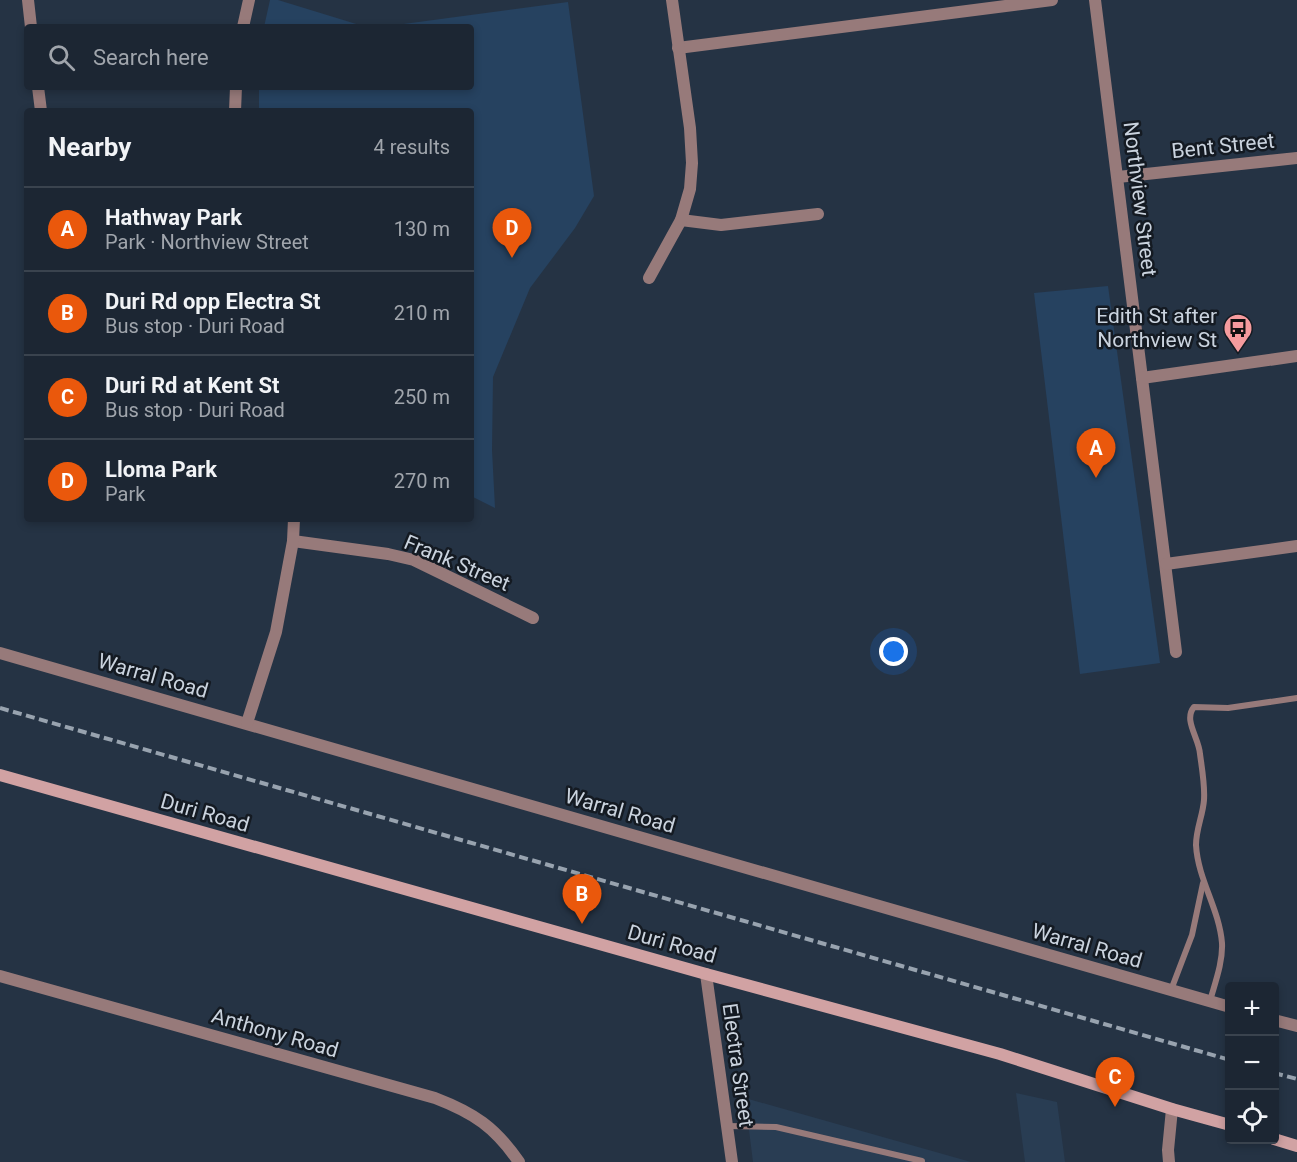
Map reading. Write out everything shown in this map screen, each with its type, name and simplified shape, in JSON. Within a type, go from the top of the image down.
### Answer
[{"type":"main road","name":"Duri Road","points":[[0,775],[706,974],[1000,1054],[1225,1124]]},
{"type":"main road","points":[[1279,1140],[1297,1146]]},
{"type":"street","points":[[28,0],[31,24]]},
{"type":"street","points":[[244,24],[249,0]]},
{"type":"street","points":[[649,278],[681,220],[690,189],[692,163],[690,128],[672,0]]},
{"type":"street","points":[[678,48],[1009,2],[1052,0]]},
{"type":"street","name":"Northview Street","points":[[1095,0],[1176,652]]},
{"type":"street","points":[[38,90],[41,108]]},
{"type":"street","points":[[235,108],[236,90]]},
{"type":"street","name":"Bent Street","points":[[1118,177],[1297,158]]},
{"type":"street","points":[[681,220],[721,225],[818,214]]},
{"type":"street","points":[[1142,378],[1297,356]]},
{"type":"street","points":[[247,723],[276,632],[294,522]]},
{"type":"street","name":"Frank Street","points":[[292,542],[388,554],[414,560],[533,618]]},
{"type":"street","points":[[1166,564],[1297,546]]},
{"type":"street","name":"Warral Road","points":[[0,653],[1225,1006]]},
{"type":"street","name":"Electra Street","points":[[706,974],[732,1162]]},
{"type":"street","name":"Anthony Road","points":[[0,976],[435,1098],[473,1115],[493,1129],[519,1162]]},
{"type":"street","points":[[1279,1021],[1297,1026]]},
{"type":"street","points":[[1169,1162],[1172,1109]]},
{"type":"lane","points":[[1210,1002],[1222,945],[1215,908],[1204,882],[1196,843],[1204,800],[1200,747],[1189,720],[1190,712],[1194,707],[1228,708],[1297,698]]},
{"type":"lane","points":[[1171,990],[1192,935],[1204,882]]},
{"type":"lane","points":[[728,1126],[776,1127],[922,1161]]},
{"type":"shaded area","points":[[270,0],[278,0],[356,24],[265,24]]},
{"type":"shaded area","points":[[568,2],[594,196],[575,228],[530,288],[493,377],[492,450],[495,508],[474,498],[474,108],[259,108],[259,90],[474,90],[474,24],[403,24]]},
{"type":"shaded area","points":[[1108,286],[1160,663],[1080,674],[1034,293]]},
{"type":"shaded area","points":[[1016,1093],[1057,1102],[1065,1162],[1025,1162]]},
{"type":"shaded area","points":[[745,1098],[971,1162],[753,1162]]},
{"type":"railway","points":[[0,708],[1225,1059]]},
{"type":"railway","points":[[1279,1074],[1297,1079]]},
{"type":"place","name":"Lloma Park","points":[[512,258]]},
{"type":"place","name":"Edith St after Northview St","points":[[1238,354]]},
{"type":"place","name":"Hathway Park","points":[[1096,478]]},
{"type":"place","name":"Duri Rd opp Electra St","points":[[582,924]]},
{"type":"place","name":"Duri Rd at Kent St","points":[[1115,1107]]}]
